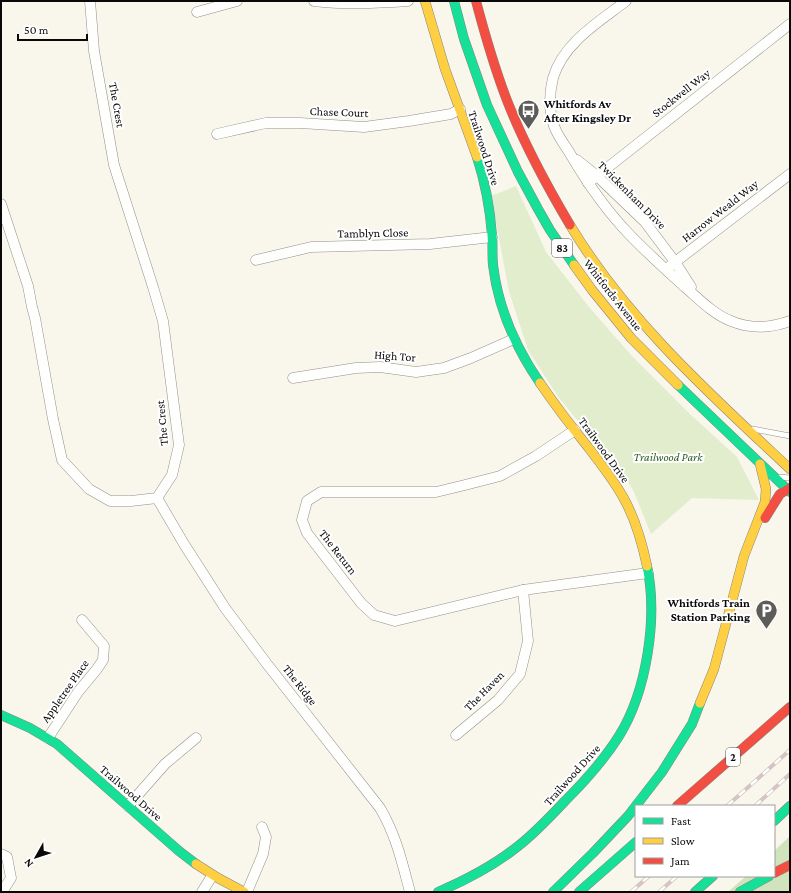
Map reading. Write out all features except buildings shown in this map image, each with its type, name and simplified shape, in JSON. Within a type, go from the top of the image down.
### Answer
[{"type":"main road","name":"Trailwood Drive","points":[[425,1],[445,69],[476,154],[485,187],[492,237],[496,282],[514,339],[537,379],[612,478],[627,505],[640,536],[647,562],[652,609],[652,630],[644,674],[630,716],[618,740],[604,760],[541,827],[525,841],[508,854],[472,877],[438,892]]},
{"type":"main road","name":"Whitfords Avenue","points":[[454,1],[464,39],[487,105],[518,172],[550,230],[592,290],[631,338],[674,382],[786,490]]},
{"type":"main road","name":"Whitfords Avenue","points":[[476,1],[483,32],[492,60],[515,118],[543,178],[570,226],[603,274],[637,317],[790,475]]},
{"type":"main road","points":[[636,805],[662,772],[692,724],[714,669],[739,573],[765,502],[766,489],[760,464]]},
{"type":"main road","points":[[750,541],[786,490]]},
{"type":"main road","name":"2","points":[[678,805],[790,707]]},
{"type":"main road","name":"Trailwood Drive","points":[[1,715],[17,721],[57,744],[195,864],[212,876],[244,892]]},
{"type":"main road","points":[[775,820],[790,806]]},
{"type":"main road","points":[[553,892],[593,853],[635,807]]},
{"type":"main road","points":[[578,892],[635,843]]},
{"type":"main road","points":[[775,872],[790,865]]},
{"type":"main road","points":[[695,892],[712,877]]},
{"type":"main road","points":[[740,892],[767,877]]},
{"type":"street","name":"The Crest","points":[[90,1],[94,51],[114,165],[163,320],[179,445],[172,476],[157,498]]},
{"type":"street","points":[[197,12],[237,1]]},
{"type":"street","points":[[314,1],[333,3],[408,1]]},
{"type":"street","name":"Twickenham Drive","points":[[626,1],[577,40],[565,53],[557,68],[550,90],[550,101],[551,113],[558,135],[588,183],[616,219],[628,233],[697,298],[717,314],[741,324],[768,326],[778,325],[790,321]]},
{"type":"street","name":"Stockwell Way","points":[[588,183],[790,24]]},
{"type":"street","name":"Chase Court","points":[[217,134],[266,123],[300,123],[364,128],[451,114],[460,110]]},
{"type":"street","name":"Twickenham Drive","points":[[570,154],[645,222],[675,262],[697,298]]},
{"type":"street","name":"Harrow Weald Way","points":[[666,270],[790,174]]},
{"type":"street","points":[[1,204],[28,286],[62,460],[89,489],[110,501],[131,501],[157,498]]},
{"type":"street","name":"Tamblyn Close","points":[[256,260],[311,247],[430,244],[492,237]]},
{"type":"street","name":"High Tor","points":[[293,378],[356,368],[380,367],[416,372],[444,368],[514,339]]},
{"type":"street","name":"The Return","points":[[575,430],[536,456],[500,476],[465,485],[436,492],[321,492],[307,501],[302,520],[307,533],[361,603],[374,615],[395,621],[523,590],[648,573]]},
{"type":"street","name":"The Ridge","points":[[157,498],[184,544],[225,608],[266,664],[380,808],[392,829],[396,840],[410,892]]},
{"type":"street","name":"The Haven","points":[[456,735],[498,700],[520,674],[528,641],[523,590]]},
{"type":"street","name":"Appletree Place","points":[[48,738],[78,692],[103,660],[104,646],[82,620]]},
{"type":"street","points":[[128,806],[165,764],[196,738]]},
{"type":"street","points":[[247,892],[263,854],[266,837],[262,827]]},
{"type":"street","points":[[1,854],[7,857],[11,878],[2,892]]},
{"type":"street","points":[[202,892],[212,876]]},
{"type":"lane","points":[[746,428],[790,436]]},
{"type":"lane","points":[[768,471],[777,476],[790,475],[786,490]]},
{"type":"green space","name":"Trailwood Park","points":[[516,186],[546,252],[589,307],[631,355],[690,414],[737,457],[759,500],[692,498],[651,534],[634,492],[618,464],[612,462],[559,398],[528,350],[509,291],[491,196]]},
{"type":"green space","points":[[790,836],[790,892],[728,892],[745,877],[775,877],[775,850]]},
{"type":"railway","points":[[728,805],[790,750]]},
{"type":"railway","points":[[756,805],[790,774]]},
{"type":"railway","points":[[631,892],[648,877]]},
{"type":"railway","points":[[659,892],[676,877]]},
{"type":"traffic: fast","points":[[454,1],[464,39],[487,105],[518,172],[538,209],[550,230],[574,265]]},
{"type":"traffic: fast","points":[[477,157],[488,205],[491,225],[493,265],[499,297],[509,327],[516,342],[540,383]]},
{"type":"traffic: fast","points":[[678,385],[790,492]]},
{"type":"traffic: fast","points":[[438,892],[489,866],[530,837],[587,778],[601,762],[619,736],[629,718],[637,698],[648,653],[651,608],[647,566]]},
{"type":"traffic: fast","points":[[636,805],[662,772],[692,724],[700,703]]},
{"type":"traffic: fast","points":[[1,715],[30,728],[57,744],[179,851],[196,864]]},
{"type":"traffic: fast","points":[[775,820],[790,806]]},
{"type":"traffic: fast","points":[[553,892],[593,853],[635,807]]},
{"type":"traffic: fast","points":[[579,892],[635,843]]},
{"type":"traffic: fast","points":[[695,892],[712,877]]},
{"type":"traffic: fast","points":[[740,892],[767,877]]},
{"type":"traffic: slow","points":[[425,1],[445,69],[477,157]]},
{"type":"traffic: slow","points":[[570,225],[617,293],[671,354],[730,413],[790,469]]},
{"type":"traffic: slow","points":[[574,265],[631,338],[678,385]]},
{"type":"traffic: slow","points":[[540,383],[619,490],[635,522],[647,566]]},
{"type":"traffic: slow","points":[[700,703],[714,669],[744,556],[765,502],[766,489],[760,464]]},
{"type":"traffic: slow","points":[[196,864],[244,892]]},
{"type":"traffic: jam","points":[[476,1],[503,91],[537,166],[570,225]]},
{"type":"traffic: jam","points":[[765,518],[780,494],[790,488]]},
{"type":"traffic: jam","points":[[678,805],[790,707]]},
{"type":"traffic: jam","points":[[775,872],[790,865]]},
{"type":"place","name":"Whitfords Av After Kingsley Dr","points":[[528,130]]},
{"type":"place","name":"Whitfords Train Station Parking","points":[[766,630]]}]
